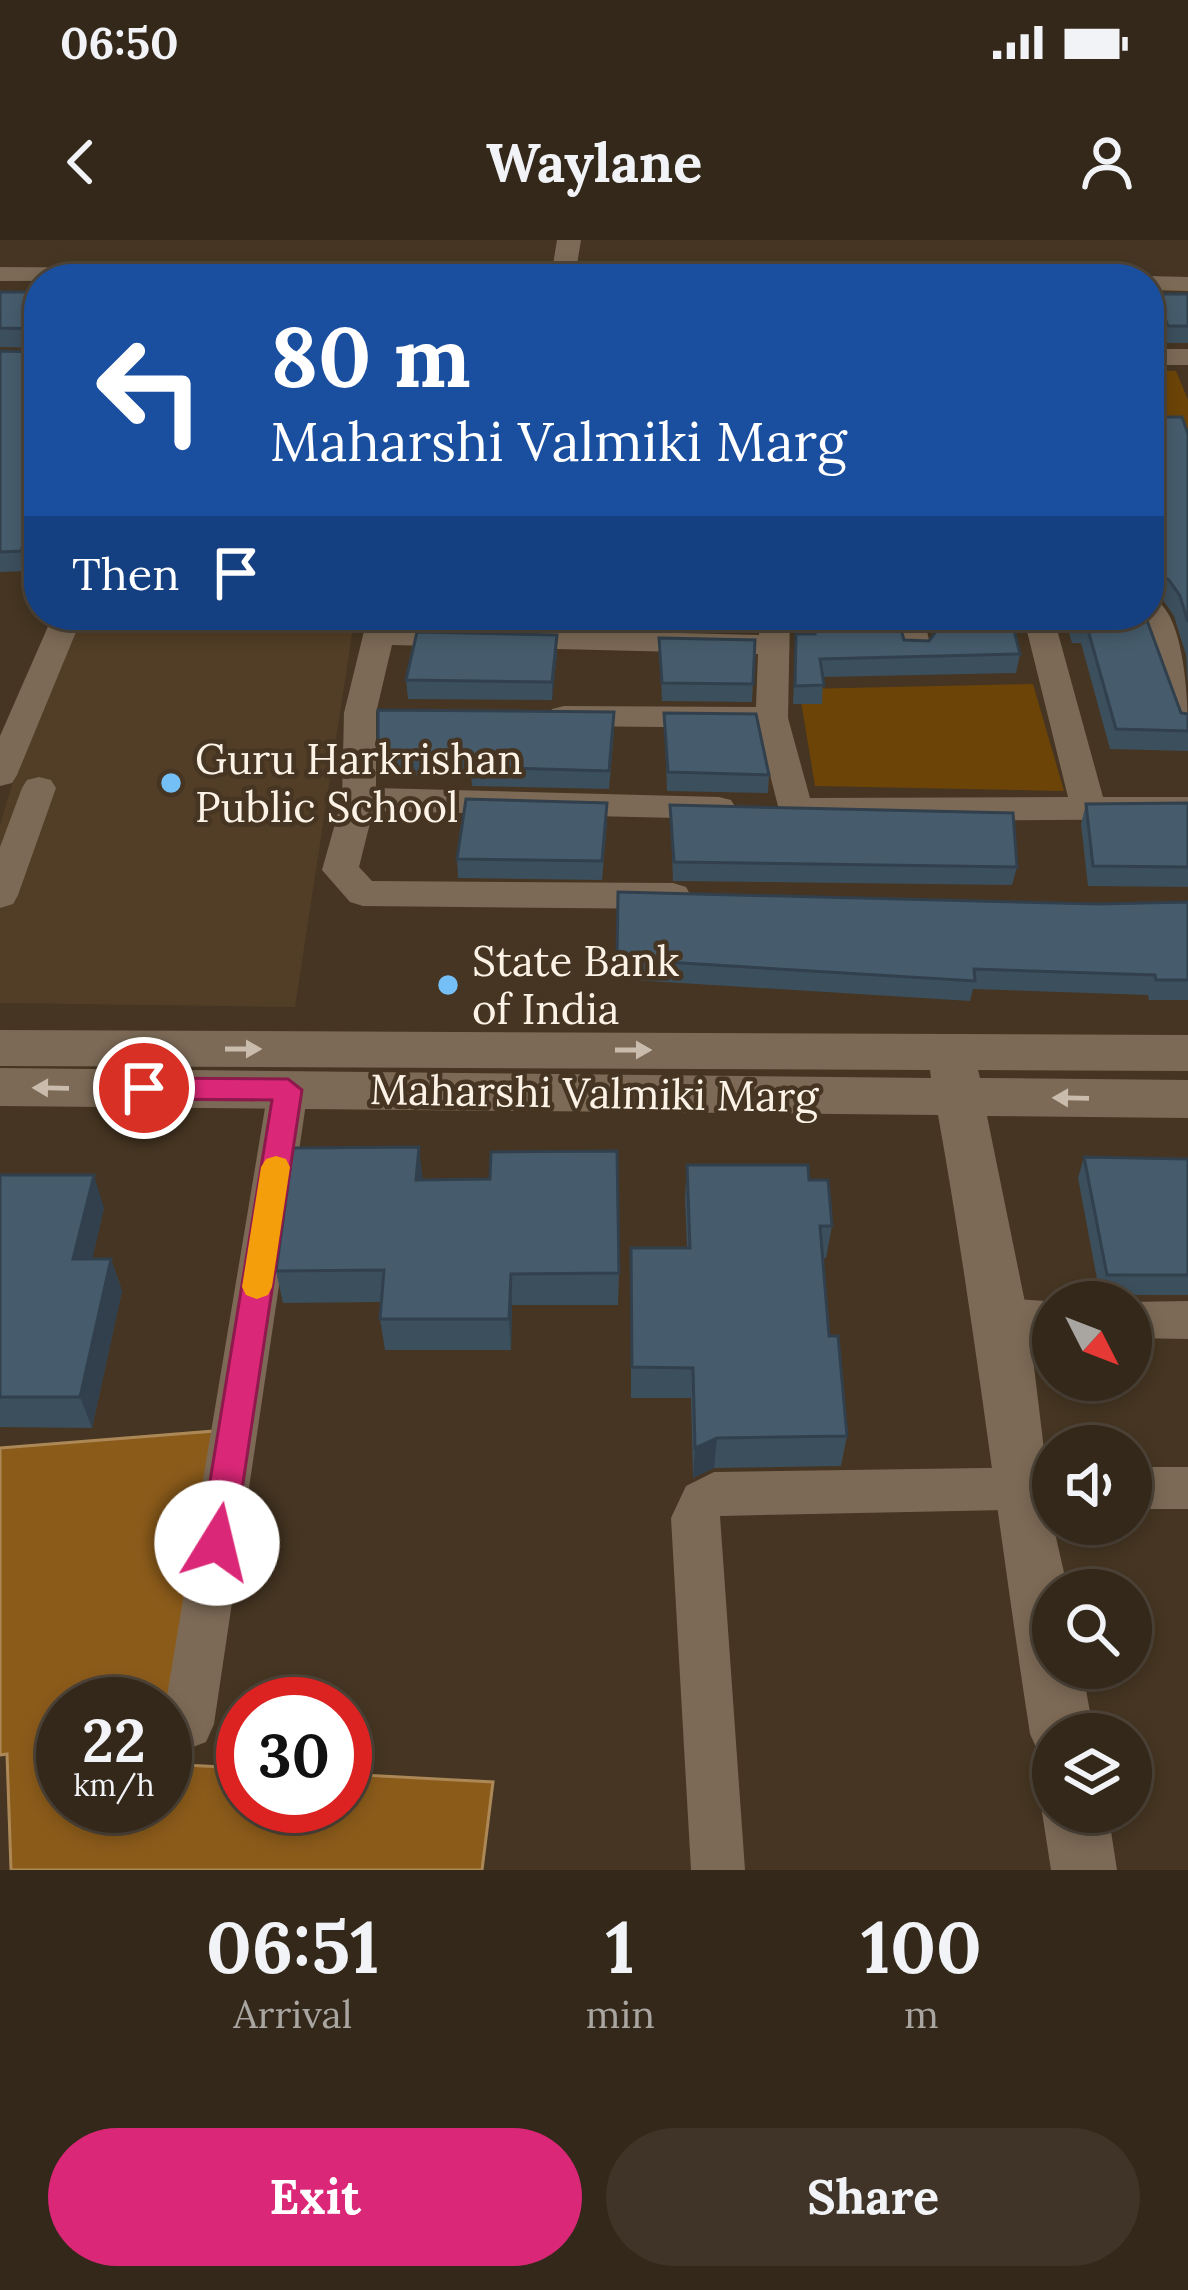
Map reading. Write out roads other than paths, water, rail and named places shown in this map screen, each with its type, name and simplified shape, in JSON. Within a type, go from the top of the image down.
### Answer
[{"type":"street","points":[[0,775],[62,630]]},
{"type":"street","points":[[382,630],[359,799],[340,870],[363,893],[718,897]]},
{"type":"street","points":[[773,630],[772,718],[796,810]]},
{"type":"street","points":[[911,630],[915,648]]},
{"type":"street","points":[[1042,630],[1088,807]]},
{"type":"street","points":[[1157,630],[1188,722]]},
{"type":"street","points":[[520,715],[772,718]]},
{"type":"street","points":[[0,895],[39,788]]},
{"type":"street","points":[[359,799],[796,810],[1188,808]]},
{"type":"street","name":"Maharshi Valmiki Marg","points":[[0,1048],[955,1074],[1188,1100]]},
{"type":"street","name":"Maharshi Valmiki Marg","points":[[0,1087],[288,1090],[955,1074],[1188,1053]]},
{"type":"street","points":[[955,1074],[1027,1318],[1033,1425]]},
{"type":"street","points":[[192,1699],[288,1090]]},
{"type":"street","points":[[1152,1319],[1188,1320]]},
{"type":"street","points":[[1152,1488],[1188,1487]]},
{"type":"street","points":[[718,1870],[695,1517],[703,1501],[715,1492],[1032,1488]]},
{"type":"street","points":[[1043,1545],[1060,1713]]},
{"type":"street","points":[[1078,1833],[1084,1870]]},
{"type":"place","name":"Guru Harkrishan Public School","points":[[171,783]]},
{"type":"place","name":"State Bank of India","points":[[448,985]]}]
